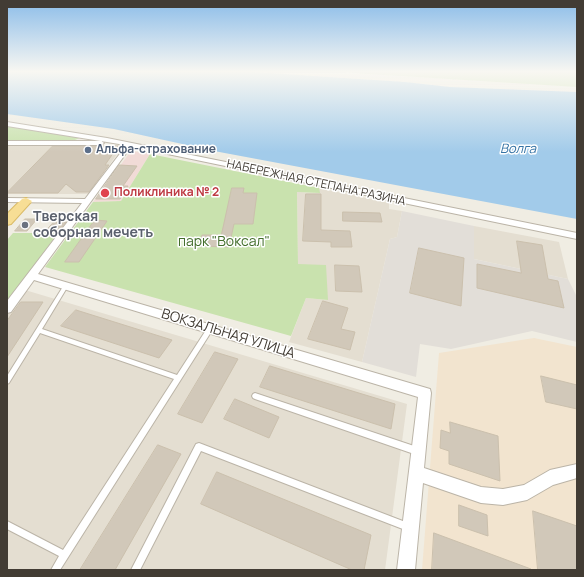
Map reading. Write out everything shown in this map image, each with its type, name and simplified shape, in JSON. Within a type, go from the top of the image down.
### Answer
[{"type":"main road","points":[[7,221],[26,200]]},
{"type":"main road","points":[[7,212],[7,218]]},
{"type":"street","name":"НАБЕРЕЖНАЯ СТЕПАНА РАЗИНА","points":[[7,124],[84,135],[577,236]]},
{"type":"street","points":[[7,143],[121,143],[125,146],[125,150],[7,309]]},
{"type":"street","points":[[7,200],[88,201]]},
{"type":"street","name":"ВОКЗАЛЬНАЯ УЛИЦА","points":[[32,276],[425,393],[418,451]]},
{"type":"street","points":[[406,570],[418,451]]},
{"type":"street","points":[[416,473],[481,495],[498,497],[523,494],[550,478],[577,471]]},
{"type":"lane","points":[[7,380],[66,286]]},
{"type":"lane","points":[[55,570],[210,329]]},
{"type":"lane","points":[[38,330],[178,378]]},
{"type":"lane","points":[[255,396],[418,451]]},
{"type":"lane","points":[[135,570],[199,447],[410,528]]},
{"type":"lane","points":[[7,525],[65,555]]},
{"type":"shaded area","points":[[7,145],[120,145],[122,147],[89,194],[7,194]]},
{"type":"shaded area","points":[[131,151],[150,154],[121,201],[93,202]]},
{"type":"shaded area","points":[[319,188],[389,203],[389,209],[402,211],[397,237],[390,239],[362,362],[289,342],[306,298],[328,300],[298,265],[297,192],[319,193]]},
{"type":"shaded area","points":[[402,211],[474,226],[474,259],[568,279],[577,297],[577,342],[532,331],[451,349],[420,344],[416,377],[362,362],[390,239],[397,237]]},
{"type":"shaded area","points":[[474,226],[559,242],[568,279],[474,259]]},
{"type":"shaded area","points":[[25,290],[407,404],[385,570],[7,570],[7,315]]},
{"type":"shaded area","points":[[534,338],[577,347],[577,570],[422,570],[439,353]]},
{"type":"green space","points":[[7,125],[82,137],[75,140],[7,141]]},
{"type":"green space","name":"парк \"Воксал\"","points":[[150,154],[319,188],[320,193],[297,192],[298,264],[326,265],[328,300],[306,298],[291,336],[45,267],[93,202],[121,201]]},
{"type":"green space","points":[[13,233],[58,233],[7,302],[7,240]]},
{"type":"water","name":"Волга","points":[[7,99],[577,99],[577,219],[214,151],[114,129],[7,114]]},
{"type":"building","points":[[53,146],[118,146],[105,165],[109,165],[89,192],[76,192],[66,184],[58,193],[7,193]]},
{"type":"building","points":[[119,165],[137,166],[123,186],[128,186],[120,199],[96,199]]},
{"type":"building","points":[[232,188],[244,188],[243,193],[257,193],[253,224],[234,224],[229,247],[199,246],[202,235],[221,235]]},
{"type":"building","points":[[306,194],[321,194],[321,230],[350,231],[352,247],[331,247],[331,242],[303,241]]},
{"type":"building","points":[[343,212],[380,213],[382,222],[343,221]]},
{"type":"building","points":[[25,219],[37,219],[27,231],[15,231]]},
{"type":"building","points":[[95,220],[107,221],[79,262],[65,262]]},
{"type":"building","points":[[54,222],[66,222],[58,232],[45,232]]},
{"type":"building","points":[[517,241],[542,245],[548,279],[558,281],[564,308],[477,288],[477,264],[521,273]]},
{"type":"building","points":[[419,248],[464,258],[461,306],[410,293]]},
{"type":"building","points":[[335,265],[359,266],[362,292],[336,291]]},
{"type":"building","points":[[323,301],[348,308],[341,329],[355,332],[350,350],[308,339]]},
{"type":"building","points":[[21,302],[43,302],[7,357],[7,321]]},
{"type":"building","points":[[76,310],[172,340],[159,358],[61,326]]},
{"type":"building","points":[[215,352],[238,359],[202,423],[178,414]]},
{"type":"building","points":[[270,366],[395,404],[391,429],[260,387]]},
{"type":"building","points":[[541,376],[577,385],[577,409],[546,402]]},
{"type":"building","points":[[235,399],[279,417],[269,438],[224,419]]},
{"type":"building","points":[[450,422],[498,436],[500,481],[449,464],[449,451],[440,448],[441,430],[450,433]]},
{"type":"building","points":[[158,445],[181,454],[115,570],[80,570]]},
{"type":"building","points":[[217,472],[371,535],[364,570],[352,570],[201,504]]},
{"type":"building","points":[[459,505],[487,515],[488,536],[459,526]]},
{"type":"building","points":[[533,511],[577,526],[577,570],[538,570]]},
{"type":"building","points":[[434,533],[531,569],[531,570],[432,570]]},
{"type":"place","name":"Альфа-страхование","points":[[88,150]]},
{"type":"place","name":"Поликлиника № 2","points":[[105,193]]},
{"type":"place","name":"Тверская соборная мечеть","points":[[25,225]]}]
